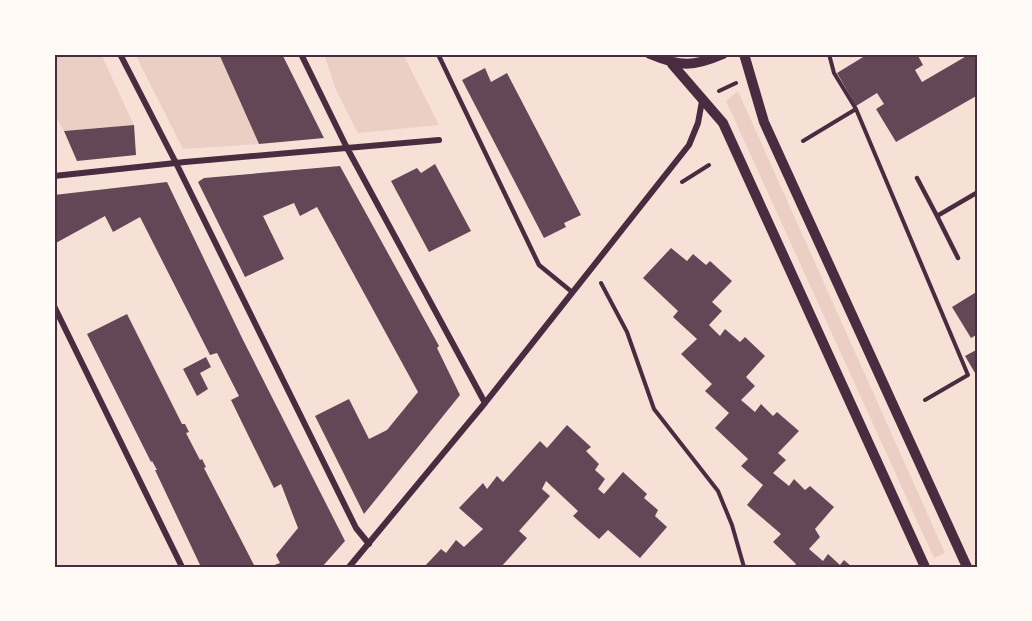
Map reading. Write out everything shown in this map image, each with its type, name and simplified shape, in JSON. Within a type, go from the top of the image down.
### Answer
[{"type":"street","points":[[120,54],[356,528],[369,544]]},
{"type":"street","points":[[301,54],[347,148],[485,403]]},
{"type":"street","points":[[650,54],[672,63],[697,64],[723,54]]},
{"type":"street","points":[[744,54],[765,122],[967,567]]},
{"type":"street","points":[[672,63],[723,123],[926,567]]},
{"type":"street","points":[[349,567],[485,403],[688,145],[698,123],[702,101]]},
{"type":"street","points":[[54,176],[440,140]]},
{"type":"street","points":[[54,306],[182,567]]},
{"type":"lane","points":[[438,54],[539,265],[572,292]]},
{"type":"lane","points":[[917,178],[958,258]]},
{"type":"lane","points":[[937,216],[978,192]]},
{"type":"path","points":[[829,54],[834,73],[856,110],[968,375],[925,400]]},
{"type":"path","points":[[718,91],[736,82]]},
{"type":"path","points":[[803,141],[856,110]]},
{"type":"path","points":[[677,187],[683,180],[709,165]]},
{"type":"path","points":[[601,283],[627,332],[654,409],[718,491],[732,525],[744,567]]},
{"type":"shaded area","points":[[54,54],[101,54],[134,125],[64,131],[54,113],[54,91],[56,90],[54,87]]},
{"type":"shaded area","points":[[135,54],[219,54],[259,144],[183,149]]},
{"type":"shaded area","points":[[324,54],[403,54],[439,125],[358,133],[336,90]]},
{"type":"shaded area","points":[[738,91],[945,553],[934,558],[726,101]]},
{"type":"building","points":[[219,54],[282,54],[324,138],[259,144]]},
{"type":"building","points":[[868,54],[917,54],[923,65],[915,70],[922,82],[970,54],[978,54],[978,95],[896,142],[876,109],[884,104],[877,93],[856,106],[837,73]]},
{"type":"building","points":[[485,68],[491,82],[507,73],[581,215],[564,223],[566,227],[544,238],[462,80]]},
{"type":"building","points":[[134,125],[136,155],[77,161],[64,131]]},
{"type":"building","points":[[435,164],[471,231],[429,252],[391,181],[417,168],[421,173]]},
{"type":"building","points":[[340,166],[439,346],[437,348],[460,395],[364,514],[315,416],[349,399],[369,439],[387,430],[418,392],[317,207],[300,216],[294,203],[263,216],[284,259],[245,277],[198,182],[204,178]]},
{"type":"building","points":[[167,182],[243,340],[345,541],[322,567],[269,567],[280,563],[276,555],[298,528],[281,484],[274,488],[231,400],[239,396],[217,353],[210,355],[140,217],[113,232],[105,216],[54,244],[54,195]]},
{"type":"building","points":[[671,248],[687,261],[693,254],[706,265],[710,261],[732,281],[712,302],[722,311],[709,325],[720,336],[725,329],[740,342],[745,337],[765,356],[746,377],[755,386],[741,400],[755,412],[761,404],[773,416],[777,412],[799,431],[778,453],[786,460],[773,473],[789,486],[794,479],[805,490],[810,486],[834,507],[815,529],[820,537],[809,549],[823,561],[828,554],[840,565],[844,560],[852,567],[794,567],[796,564],[773,542],[781,534],[747,505],[763,485],[741,466],[748,459],[715,428],[729,413],[705,391],[712,384],[681,354],[697,339],[673,317],[678,311],[643,278]]},
{"type":"building","points":[[978,291],[978,334],[971,338],[952,307]]},
{"type":"building","points":[[127,314],[182,424],[185,424],[189,432],[186,433],[200,460],[202,459],[206,467],[204,468],[255,567],[201,567],[155,470],[157,470],[87,334]]},
{"type":"building","points":[[978,349],[978,378],[965,356]]},
{"type":"building","points":[[206,357],[211,367],[200,373],[208,389],[197,396],[183,369]]},
{"type":"building","points":[[567,425],[591,447],[586,451],[599,464],[595,470],[605,479],[598,489],[604,494],[623,472],[647,494],[644,498],[658,510],[655,516],[667,527],[640,558],[608,530],[599,539],[573,516],[578,511],[546,481],[542,489],[550,496],[519,531],[527,538],[501,567],[424,567],[441,549],[446,553],[456,540],[464,547],[483,529],[459,508],[483,483],[487,489],[497,476],[503,482],[540,441],[547,448]]}]
